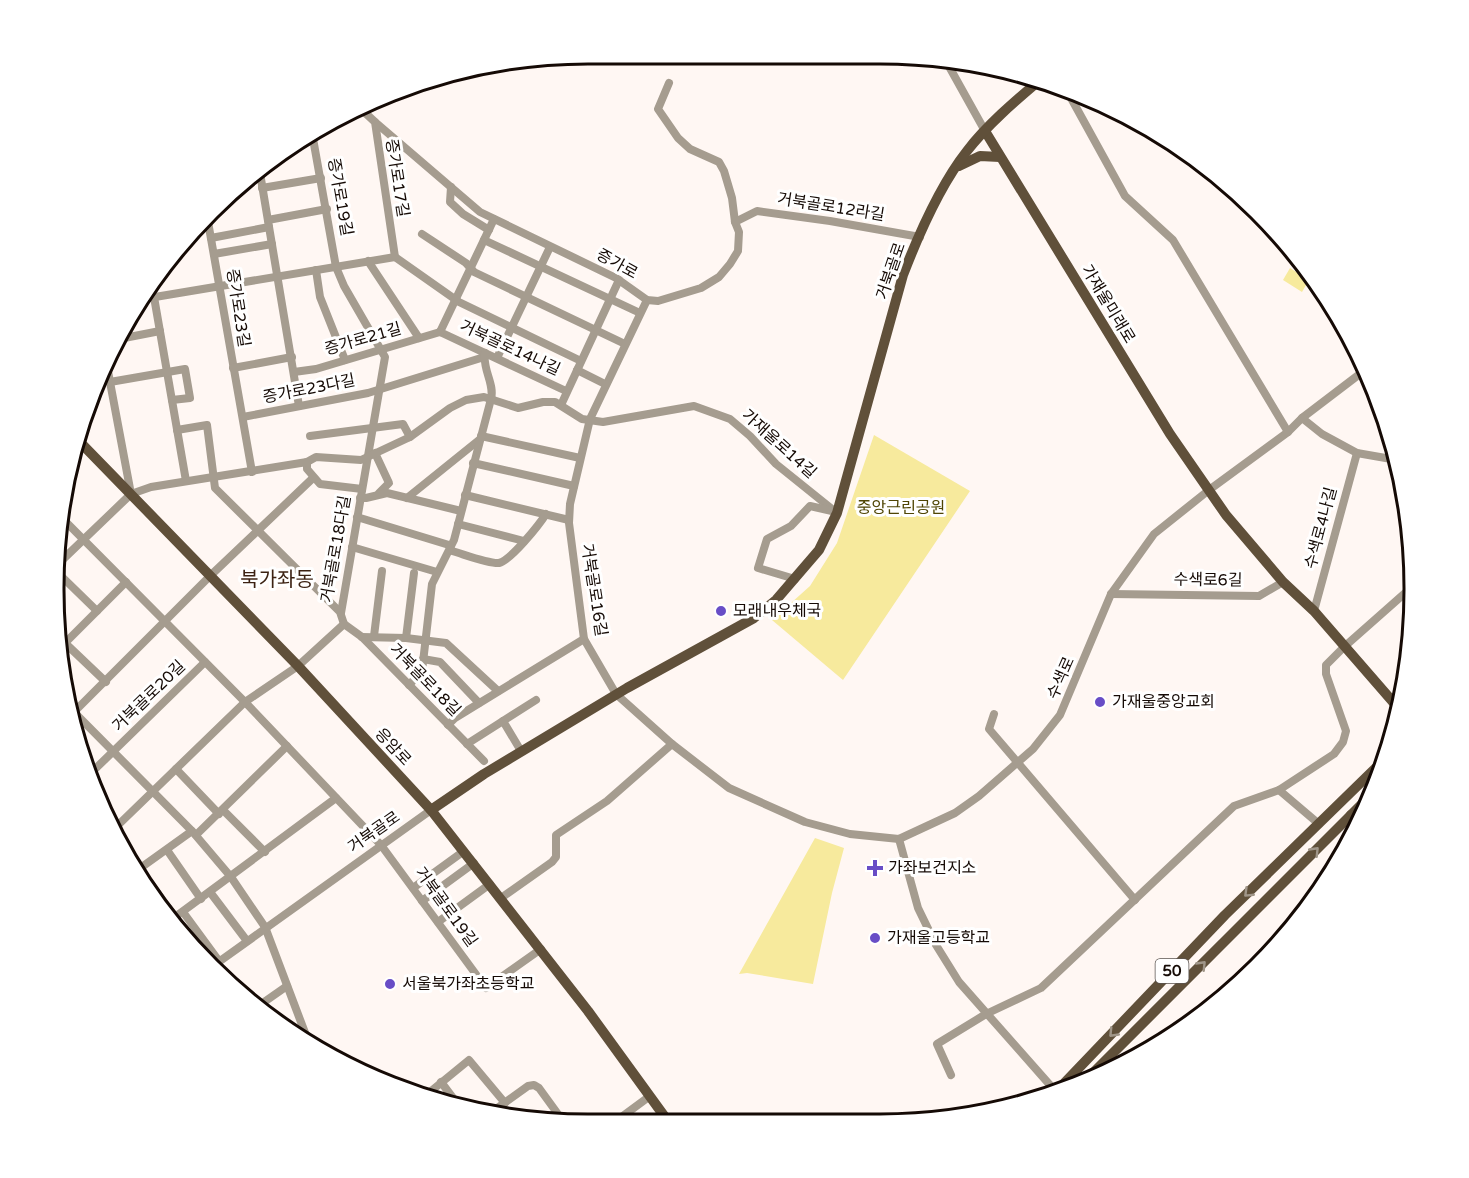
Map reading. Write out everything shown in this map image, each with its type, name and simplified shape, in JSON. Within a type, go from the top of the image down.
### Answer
[{"type":"main road","name":"거북골로","points":[[431,810],[521,751],[616,694],[754,618],[776,600],[795,579],[819,550],[837,513],[903,275],[920,237],[956,167],[967,151],[1010,106],[1032,87]]},
{"type":"main road","name":"가재울미래로","points":[[985,131],[1170,434],[1226,515],[1283,582]]},
{"type":"main road","points":[[956,167],[980,156],[1000,157]]},
{"type":"main road","name":"응암로","points":[[84,446],[298,666],[431,810],[541,949],[663,1114]]},
{"type":"main road","points":[[1283,582],[1314,611],[1392,701]]},
{"type":"main road","points":[[1382,689],[1393,695]]},
{"type":"main road","name":"50","points":[[1070,1078],[1225,915],[1372,772]]},
{"type":"main road","name":"50","points":[[1102,1064],[1355,811]]},
{"type":"street","points":[[951,69],[985,131]]},
{"type":"street","points":[[669,83],[658,109],[678,138],[690,149],[719,162],[732,198],[735,222]]},
{"type":"street","points":[[1073,101],[1125,196],[1173,240],[1288,432]]},
{"type":"street","name":"증가로17길","points":[[367,114],[375,122],[395,257]]},
{"type":"street","name":"증가로","points":[[375,122],[480,212],[619,280],[647,300],[658,301],[701,288],[719,277],[738,251],[740,232],[735,222]]},
{"type":"street","name":"증가로19길","points":[[314,143],[336,267]]},
{"type":"street","points":[[262,188],[321,178]]},
{"type":"street","points":[[261,180],[299,406]]},
{"type":"street","name":"증가로","points":[[451,187],[450,202],[463,214],[489,230]]},
{"type":"street","points":[[211,237],[327,210]]},
{"type":"street","name":"거북골로12라길","points":[[735,222],[757,211],[830,220],[920,237]]},
{"type":"street","points":[[440,332],[494,219]]},
{"type":"street","name":"증가로23길","points":[[209,228],[252,472]]},
{"type":"street","points":[[422,234],[466,263],[474,272],[625,344]]},
{"type":"street","points":[[484,240],[640,314]]},
{"type":"street","name":"증가로23길","points":[[214,254],[272,244]]},
{"type":"street","points":[[496,358],[550,247]]},
{"type":"street","points":[[186,482],[154,297],[395,257],[459,302],[511,327],[579,365],[605,384]]},
{"type":"street","points":[[368,261],[419,338]]},
{"type":"street","points":[[336,267],[344,286],[382,350]]},
{"type":"street","points":[[316,270],[320,297],[345,360]]},
{"type":"street","points":[[561,405],[619,280]]},
{"type":"street","name":"거북골로16길","points":[[616,694],[584,639],[569,520],[570,504],[590,419],[647,300]]},
{"type":"street","points":[[130,337],[160,331]]},
{"type":"street","name":"증가로21길","points":[[294,372],[382,350],[440,332]]},
{"type":"street","name":"거북골로14나길","points":[[440,332],[566,392]]},
{"type":"street","name":"증가로23다길","points":[[372,428],[385,357],[382,350]]},
{"type":"street","points":[[409,685],[422,670],[429,600],[437,572],[450,547],[458,524],[491,399],[492,393],[484,360],[485,353]]},
{"type":"street","name":"증가로23다길","points":[[243,417],[379,390],[481,358],[485,353]]},
{"type":"street","name":"증가로23길","points":[[233,368],[292,357]]},
{"type":"street","points":[[110,382],[185,369],[190,398],[172,400]]},
{"type":"street","points":[[1209,490],[1288,432],[1302,418],[1359,375]]},
{"type":"street","points":[[109,377],[131,494]]},
{"type":"street","points":[[66,557],[131,494],[151,487],[307,462],[316,457],[361,460],[410,437],[450,408],[466,400],[484,397],[518,408],[543,402],[555,402],[582,419],[590,419]]},
{"type":"street","name":"가재울로14길","points":[[590,419],[603,422],[694,406],[730,419],[750,436],[776,464],[837,513]]},
{"type":"street","points":[[1302,418],[1323,434],[1357,453],[1388,458]]},
{"type":"street","points":[[310,436],[403,424],[410,437]]},
{"type":"street","points":[[120,823],[245,702],[298,666],[344,624],[340,613],[215,488],[207,425],[177,429]]},
{"type":"street","name":"거북골로18다길","points":[[340,613],[361,494],[371,455],[372,428]]},
{"type":"street","points":[[480,438],[580,458]]},
{"type":"street","points":[[407,498],[480,438]]},
{"type":"street","name":"수색로4나길","points":[[1314,611],[1357,453]]},
{"type":"street","points":[[371,455],[389,483],[376,495]]},
{"type":"street","points":[[78,706],[106,682],[210,576],[313,478],[307,469],[307,462]]},
{"type":"street","points":[[473,463],[574,486]]},
{"type":"street","name":"거북골로18다길","points":[[313,478],[320,484],[361,494]]},
{"type":"street","name":"수색로","points":[[899,839],[955,813],[1019,764],[1033,749],[1060,715],[1111,594],[1154,534],[1209,490]]},
{"type":"street","points":[[361,494],[387,493],[461,512]]},
{"type":"street","points":[[465,495],[569,520]]},
{"type":"street","points":[[795,579],[758,568],[767,539],[791,526],[810,506],[837,513]]},
{"type":"street","points":[[357,517],[449,545],[452,551],[498,563],[506,560],[546,514]]},
{"type":"street","name":"거북골로20길","points":[[69,524],[245,702],[381,845]]},
{"type":"street","points":[[458,524],[524,541]]},
{"type":"street","points":[[352,547],[437,572]]},
{"type":"street","name":"거북골로18길","points":[[374,636],[382,571]]},
{"type":"street","name":"거북골로18길","points":[[406,638],[414,573]]},
{"type":"street","points":[[65,580],[97,611]]},
{"type":"street","points":[[68,640],[126,582]]},
{"type":"street","name":"수색로6길","points":[[1111,594],[1259,596],[1283,582]]},
{"type":"street","points":[[951,1075],[937,1044],[986,1014],[1041,988],[1234,806],[1279,790],[1334,754],[1343,742],[1346,730],[1326,674],[1326,665],[1405,593]]},
{"type":"street","name":"거북골로18길","points":[[344,624],[362,637],[484,761]]},
{"type":"street","name":"거북골로18길","points":[[362,637],[406,638],[446,643],[498,691]]},
{"type":"street","points":[[448,725],[478,703],[584,639]]},
{"type":"street","points":[[68,650],[106,682]]},
{"type":"street","points":[[423,659],[440,662],[478,703]]},
{"type":"street","name":"거북골로20길","points":[[96,768],[205,662]]},
{"type":"street","points":[[616,694],[672,744],[729,788],[805,822],[850,834],[899,839],[918,908],[936,945],[959,982],[1048,1086]]},
{"type":"street","points":[[467,744],[536,700]]},
{"type":"street","points":[[994,714],[989,729],[1135,900]]},
{"type":"street","points":[[503,721],[521,751]]},
{"type":"street","points":[[81,722],[153,790],[194,833],[231,878],[266,927],[303,1028]]},
{"type":"street","points":[[501,898],[552,862],[556,857],[556,835],[607,801],[672,744]]},
{"type":"street","points":[[144,866],[221,812],[287,746]]},
{"type":"street","points":[[176,769],[265,852]]},
{"type":"street","points":[[1279,790],[1319,825]]},
{"type":"street","points":[[178,914],[231,878],[336,798]]},
{"type":"street","name":"거북골로","points":[[220,961],[431,810]]},
{"type":"street","name":"거북골로19길","points":[[381,845],[486,988],[541,949]]},
{"type":"street","points":[[167,850],[201,899]]},
{"type":"street","points":[[413,888],[464,851]]},
{"type":"street","points":[[422,900],[474,863]]},
{"type":"street","points":[[438,922],[490,884]]},
{"type":"street","points":[[210,892],[247,941]]},
{"type":"street","points":[[265,1001],[287,986]]},
{"type":"street","points":[[432,1090],[470,1060],[505,1103]]},
{"type":"street","points":[[441,1082],[451,1095]]},
{"type":"street","points":[[501,1106],[528,1086],[534,1085],[539,1088],[557,1112]]},
{"type":"street","points":[[626,1114],[650,1096]]},
{"type":"green space","points":[[1290,268],[1298,273],[1306,285],[1302,292],[1283,280]]},
{"type":"green space","name":"중앙근린공원","points":[[874,435],[970,491],[843,680],[772,620],[810,586],[837,543]]},
{"type":"green space","points":[[815,838],[844,848],[813,984],[747,973],[739,974]]},
{"type":"place","name":"모래내우체국","points":[[721,611]]},
{"type":"place","name":"가재울중앙교회","points":[[1100,702]]},
{"type":"place","name":"가좌보건지소","points":[[875,868]]},
{"type":"place","name":"가재울고등학교","points":[[875,938]]},
{"type":"place","name":"서울북가좌초등학교","points":[[390,984]]},
{"type":"district","name":"북가좌동","points":[[277,580]]}]
